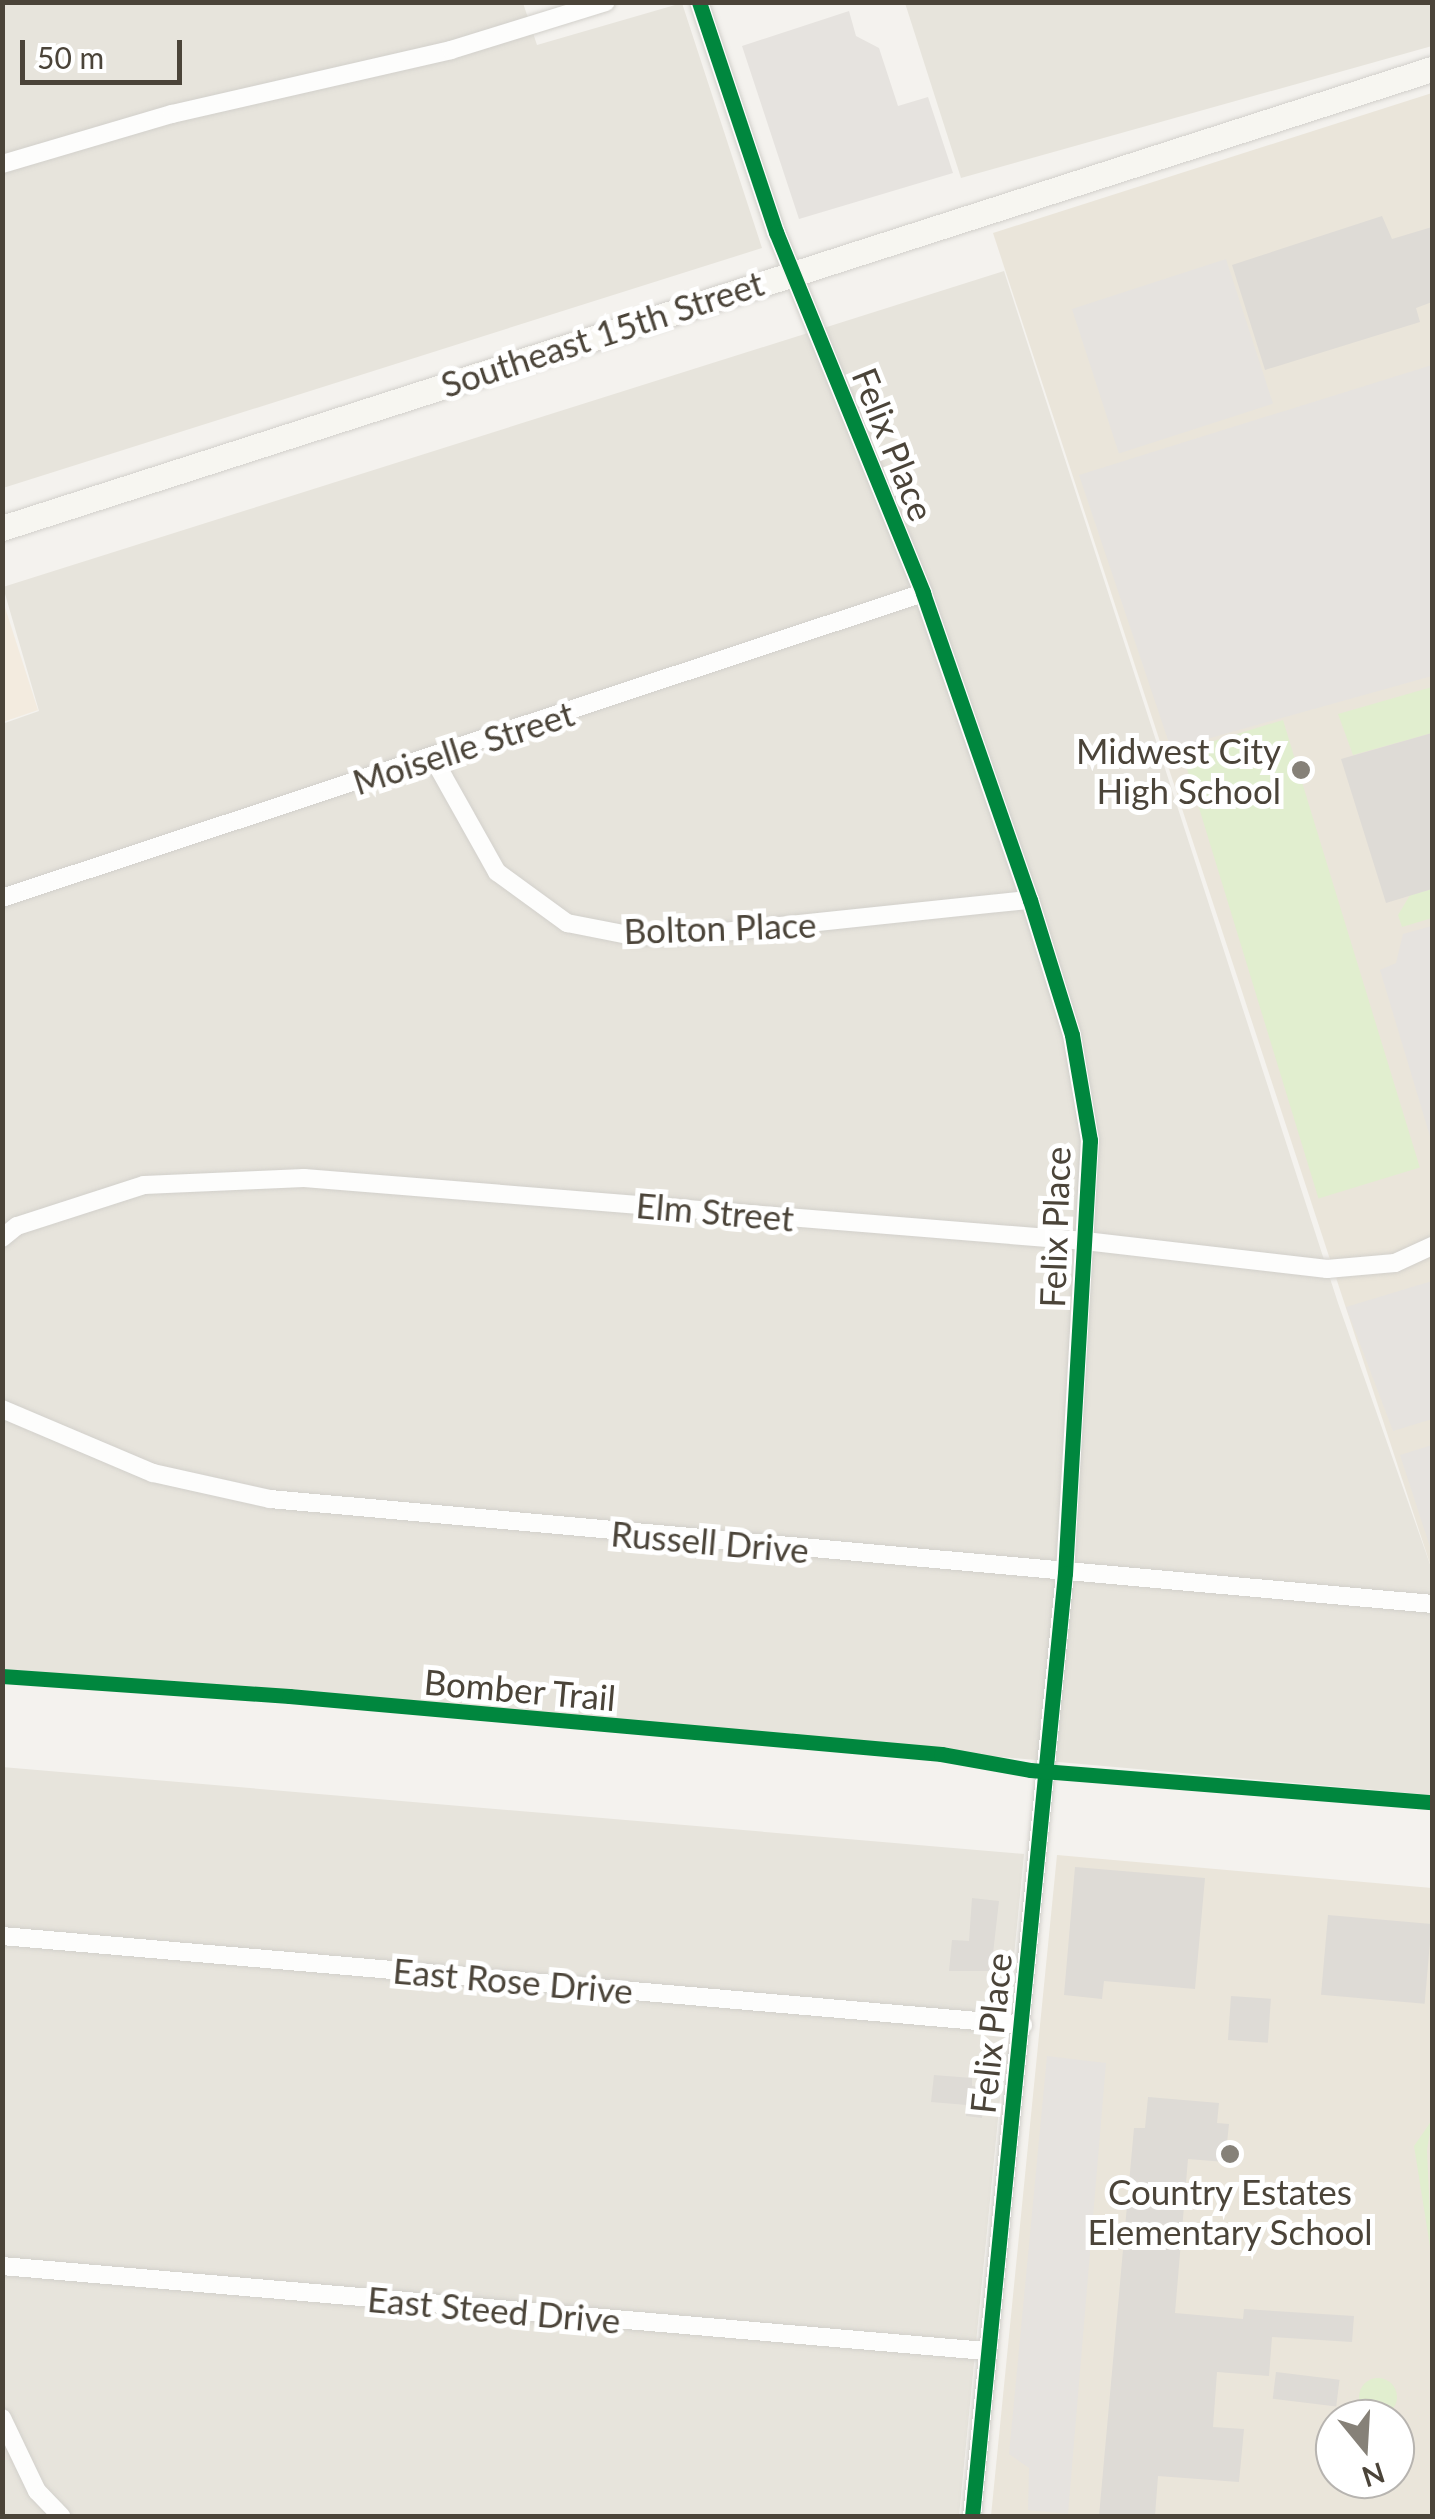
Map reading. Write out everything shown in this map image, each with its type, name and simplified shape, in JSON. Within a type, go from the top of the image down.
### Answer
[{"type":"main road","name":"Southeast 15th Street","points":[[2,528],[791,270],[1432,69]]},
{"type":"street","points":[[2,164],[172,114],[451,50],[606,2]]},
{"type":"street","name":"Felix Place","points":[[699,2],[791,270],[923,593],[1030,900],[1082,1084],[1090,1140],[1065,1573],[972,2516]]},
{"type":"street","name":"Moiselle Street","points":[[2,898],[923,593]]},
{"type":"street","name":"Bolton Place","points":[[434,758],[497,872],[567,923],[632,936],[704,934],[1030,900]]},
{"type":"street","name":"Elm Street","points":[[2,1238],[17,1226],[144,1184],[304,1178],[1085,1242],[1327,1269],[1396,1263],[1432,1246]]},
{"type":"street","name":"Russell Drive","points":[[2,1409],[153,1474],[270,1499],[1432,1604]]},
{"type":"street","name":"East Rose Drive","points":[[2,1936],[1023,2025]]},
{"type":"street","name":"East Steed Drive","points":[[2,2266],[986,2352]]},
{"type":"street","points":[[2,2418],[37,2491],[61,2516]]},
{"type":"shaded area","points":[[3,3],[523,3],[537,45],[682,3],[762,248],[3,488]]},
{"type":"shaded area","points":[[905,3],[1432,3],[1432,46],[961,178]]},
{"type":"shaded area","points":[[849,11],[856,36],[879,48],[898,106],[928,97],[953,173],[799,219],[742,46]]},
{"type":"shaded area","name":"Midwest City High School","points":[[1432,93],[1432,1570],[993,233]]},
{"type":"shaded area","points":[[1226,259],[1273,404],[1119,454],[1072,309]]},
{"type":"shaded area","points":[[1004,271],[1338,1303],[1432,1570],[1432,1795],[3,1669],[2,724],[39,711],[3,587]]},
{"type":"shaded area","points":[[1432,365],[1432,676],[1171,749],[1079,475]]},
{"type":"shaded area","points":[[2,598],[38,710],[3,722],[2,722]]},
{"type":"shaded area","points":[[1432,926],[1432,1143],[1380,970],[1396,963],[1403,934]]},
{"type":"shaded area","points":[[1432,1281],[1432,1419],[1393,1431],[1346,1307]]},
{"type":"shaded area","points":[[1432,1445],[1432,1553],[1400,1455]]},
{"type":"shaded area","points":[[2,1767],[1024,1854],[959,2516],[3,2516]]},
{"type":"shaded area","name":"Country Estates Elementary School","points":[[1057,1855],[1432,1888],[1432,2516],[991,2516]]},
{"type":"shaded area","points":[[1047,2056],[1106,2063],[1068,2514],[1028,2510],[1029,2468],[1009,2454]]},
{"type":"green space","points":[[1432,687],[1432,733],[1353,755],[1338,714]]},
{"type":"green space","points":[[1283,720],[1420,1168],[1318,1199],[1182,751]]},
{"type":"green space","points":[[1432,889],[1432,918],[1402,927],[1398,915],[1410,895]]},
{"type":"green space","points":[[1432,2120],[1427,2150],[1432,2259],[1414,2146]]},
{"type":"green space","points":[[1378,2378],[1395,2390],[1396,2399],[1359,2397],[1365,2384]]},
{"type":"building","points":[[1382,216],[1392,239],[1432,227],[1432,302],[1416,308],[1420,322],[1265,370],[1232,265]]},
{"type":"building","points":[[1432,733],[1432,889],[1386,903],[1341,759]]},
{"type":"building","points":[[1075,1867],[1205,1878],[1195,1989],[1104,1981],[1102,1999],[1064,1995]]},
{"type":"building","points":[[972,1898],[999,1901],[991,1971],[949,1971],[952,1940],[969,1941]]},
{"type":"building","points":[[1328,1915],[1432,1924],[1425,2004],[1321,1995]]},
{"type":"building","points":[[1231,1996],[1271,1999],[1268,2043],[1228,2040]]},
{"type":"building","points":[[934,2075],[972,2078],[972,2086],[985,2087],[982,2118],[966,2116],[967,2105],[931,2102]]},
{"type":"building","name":"Country Estates Elementary School","points":[[1148,2097],[1219,2103],[1217,2123],[1229,2124],[1225,2162],[1188,2159],[1175,2313],[1243,2319],[1244,2309],[1354,2316],[1352,2342],[1272,2337],[1269,2376],[1217,2372],[1213,2427],[1244,2429],[1239,2482],[1158,2476],[1155,2516],[1099,2516],[1134,2128],[1145,2128]]},
{"type":"building","points":[[1276,2372],[1340,2380],[1337,2399],[1315,2399],[1315,2404],[1273,2399]]},
{"type":"cycle path","points":[[699,2],[776,232],[923,593],[1030,900],[1072,1035],[1090,1140],[1065,1573],[972,2516]]},
{"type":"cycle path","name":"Bomber Trail","points":[[2,1676],[289,1696],[941,1754],[1030,1770],[1432,1802]]},
{"type":"place","name":"Midwest City High School","points":[[1301,770]]},
{"type":"place","name":"Country Estates Elementary School","points":[[1230,2154]]}]
